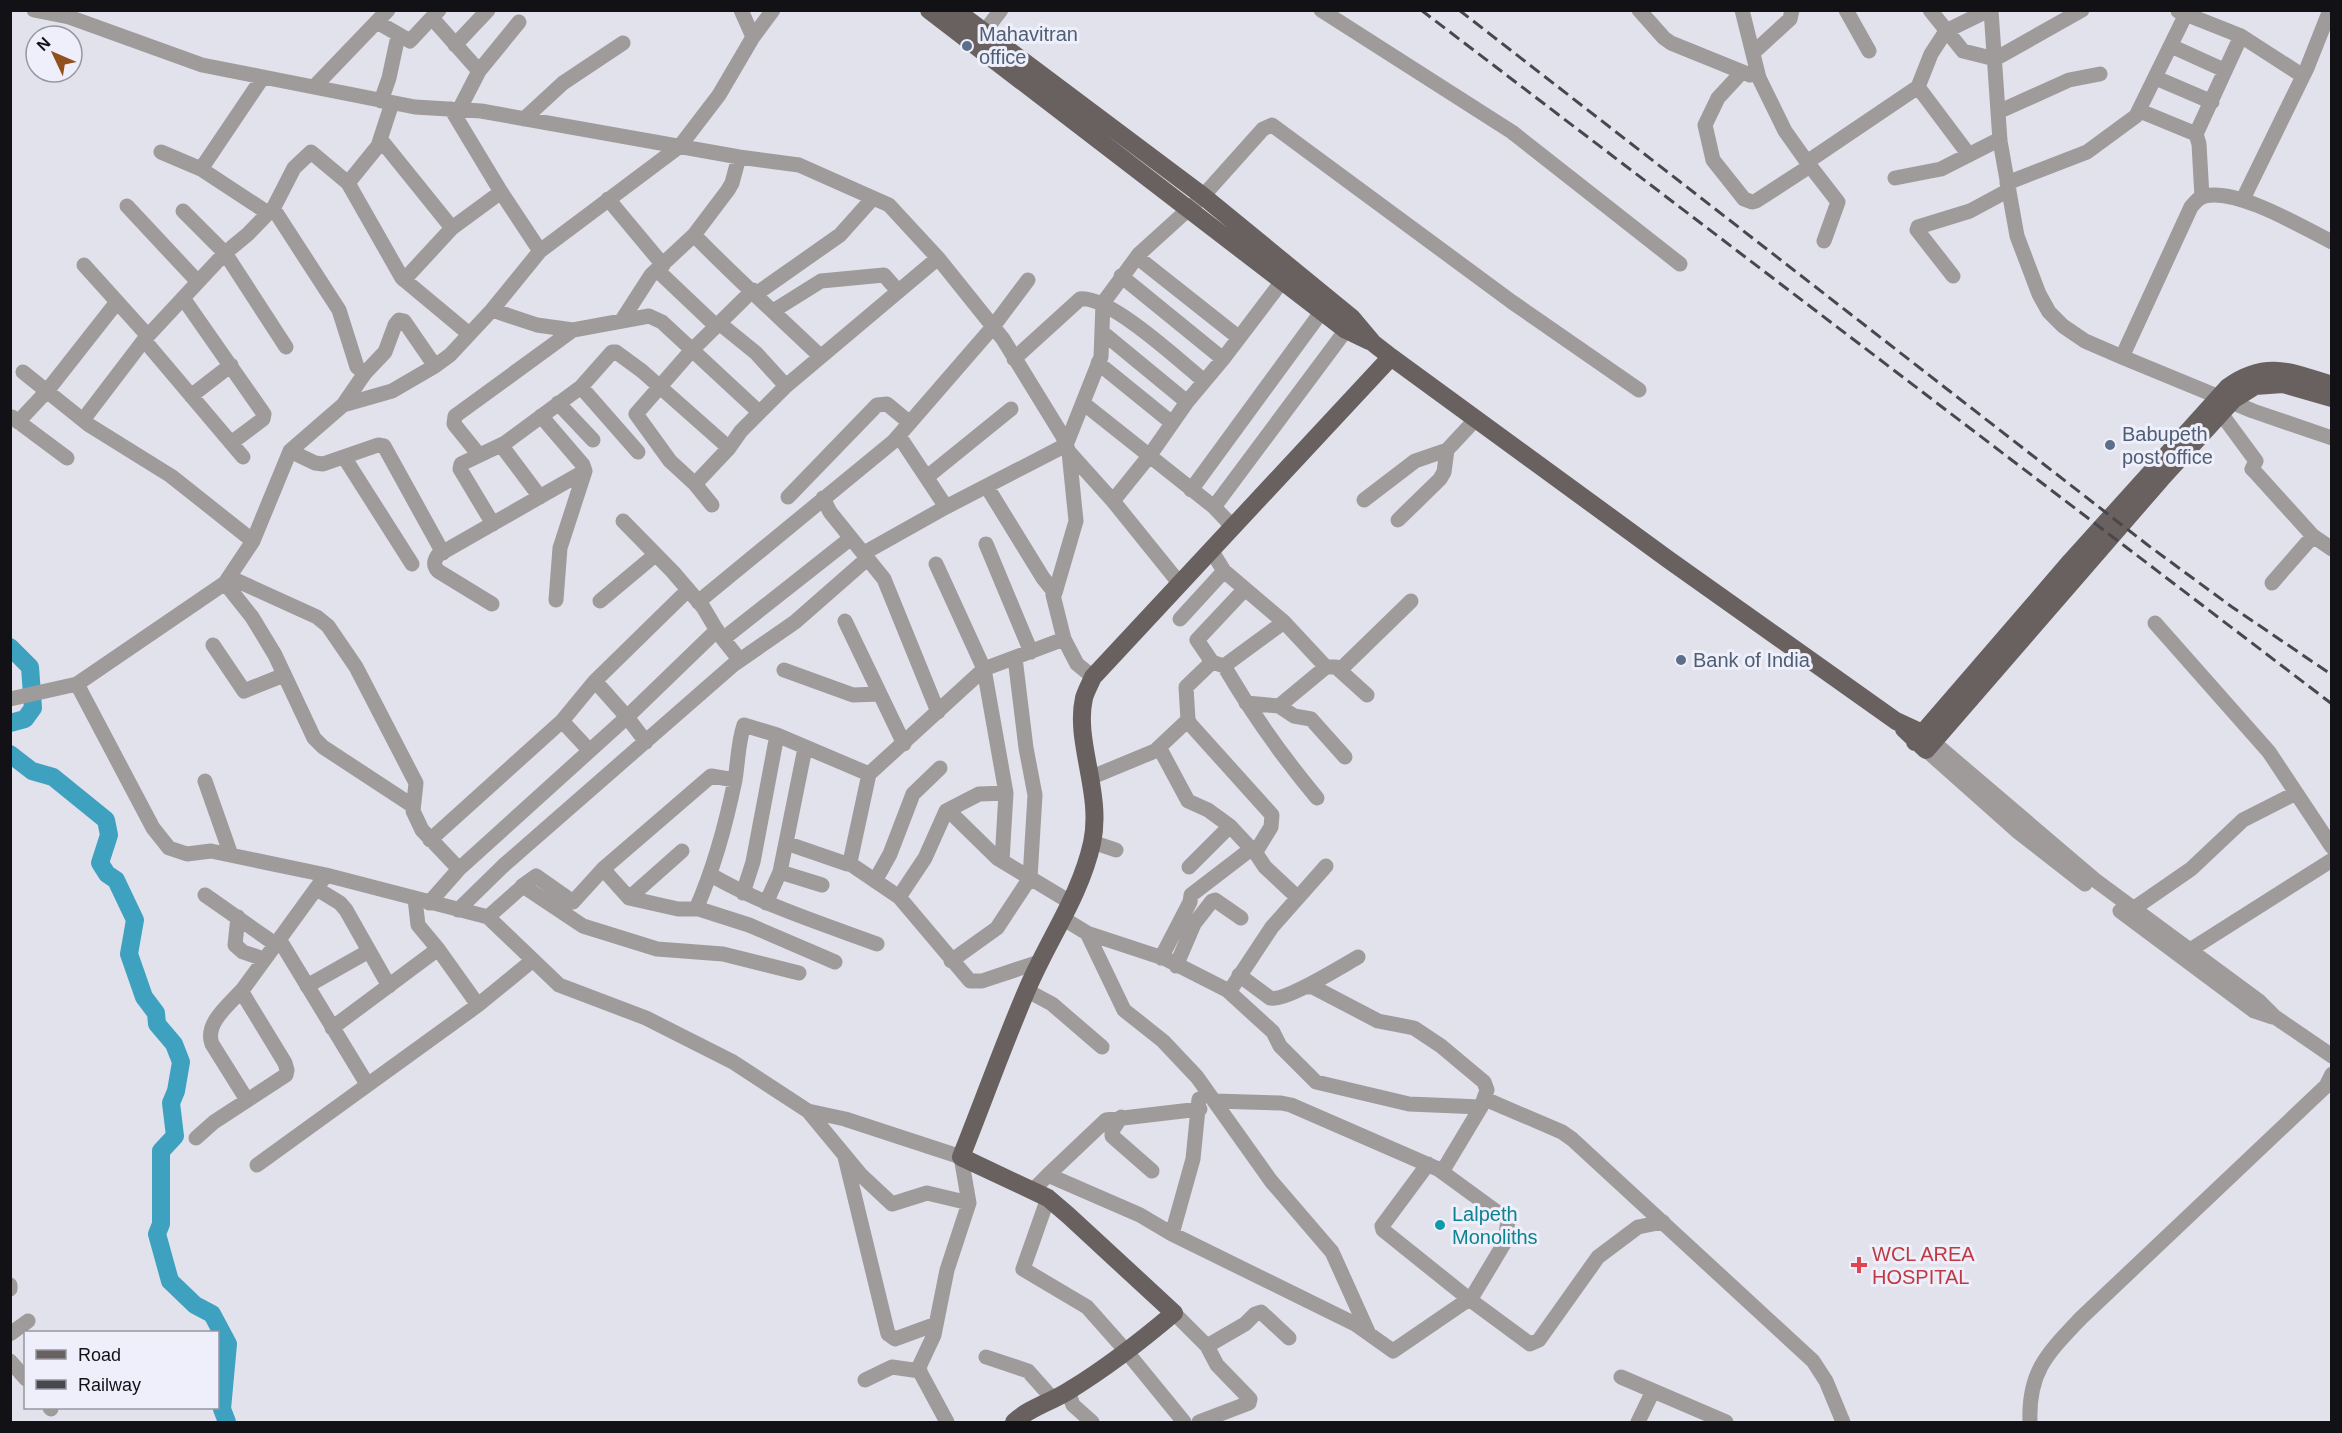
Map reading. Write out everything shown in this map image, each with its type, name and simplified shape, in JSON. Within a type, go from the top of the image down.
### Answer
[{"type":"main road","points":[[929,10],[979,39],[1203,196],[1352,318],[1373,343],[1391,357],[1475,420],[1924,741],[2228,387],[2252,373],[2275,370],[2285,370],[2331,385]]},
{"type":"main road","points":[[955,10],[979,39],[1190,209],[1346,330],[1373,343]]},
{"type":"main road","points":[[1014,1422],[1020,1416],[1060,1395],[1126,1351],[1173,1313],[1069,1216],[1040,1195],[962,1157],[1026,990],[1067,911],[1086,866],[1096,817],[1092,777],[1083,732],[1084,700],[1093,677],[1391,357]]},
{"type":"main road","points":[[2076,566],[2162,479],[2234,399],[2244,392],[2255,386],[2283,384],[2331,398]]},
{"type":"street","points":[[34,10],[60,13],[202,65],[415,107],[481,111],[739,157],[799,165],[889,205],[938,258],[1003,339],[1068,448],[1180,584]]},
{"type":"street","points":[[314,87],[388,10]]},
{"type":"street","points":[[455,45],[488,10]]},
{"type":"street","points":[[741,10],[753,38]]},
{"type":"street","points":[[343,405],[392,391],[450,355],[468,333],[492,310],[540,251],[680,146],[718,95],[773,10]]},
{"type":"street","points":[[979,39],[1001,10]]},
{"type":"street","points":[[1321,10],[1512,132],[1680,264]]},
{"type":"street","points":[[1639,10],[1671,43],[1759,78]]},
{"type":"street","points":[[1742,10],[1759,78],[1785,131],[1838,202],[1824,241]]},
{"type":"street","points":[[1753,53],[1790,19],[1792,10]]},
{"type":"street","points":[[1846,10],[1869,51]]},
{"type":"street","points":[[1930,10],[1965,52],[1995,59],[2082,10]]},
{"type":"street","points":[[1742,72],[1734,83],[1720,95],[1706,122],[1713,160],[1744,199],[1752,202],[1918,87],[1931,54],[1946,31],[1990,10],[2000,139],[2017,236],[2039,294],[2049,312],[2063,326],[2085,341],[2253,411],[2331,438]]},
{"type":"street","points":[[2243,199],[2303,76],[2330,10]]},
{"type":"street","points":[[1953,276],[1917,230],[1918,226],[1970,211],[2008,186],[2087,152],[2134,118],[2140,111],[2171,46],[2181,12],[2241,36],[2303,76]]},
{"type":"street","points":[[377,22],[410,41],[436,14],[455,45],[479,71]]},
{"type":"street","points":[[455,109],[479,71],[519,22]]},
{"type":"street","points":[[348,183],[381,140],[388,81],[398,36]]},
{"type":"street","points":[[2202,197],[2199,144],[2196,134],[2241,36]]},
{"type":"street","points":[[524,119],[563,83],[623,43]]},
{"type":"street","points":[[2171,46],[2224,70]]},
{"type":"street","points":[[1998,112],[2069,80],[2100,74]]},
{"type":"street","points":[[201,169],[262,77]]},
{"type":"street","points":[[2156,78],[2212,102]]},
{"type":"street","points":[[1918,87],[1969,155]]},
{"type":"street","points":[[455,109],[501,192],[540,251]]},
{"type":"street","points":[[2140,111],[2196,134]]},
{"type":"street","points":[[1093,677],[1077,664],[1064,639],[1053,595],[1076,520],[1068,448],[1101,357],[1103,303],[1137,257],[1203,196],[1267,126],[1275,126],[1512,302],[1639,390]]},
{"type":"street","points":[[1896,178],[1937,171],[2000,139]]},
{"type":"street","points":[[381,140],[452,228]]},
{"type":"street","points":[[161,152],[201,169],[271,210],[338,306],[357,367],[365,373]]},
{"type":"street","points":[[83,420],[146,338],[225,253],[248,234],[271,210],[294,168],[310,152],[348,183],[404,280],[468,333]]},
{"type":"street","points":[[622,320],[651,275],[694,235],[732,183],[739,157]]},
{"type":"street","points":[[404,280],[452,228],[501,192]]},
{"type":"street","points":[[2122,357],[2191,207],[2202,197],[2216,195],[2243,199],[2331,242]]},
{"type":"street","points":[[712,505],[695,484],[670,461],[636,412],[690,351],[718,324],[754,292],[840,235],[873,198]]},
{"type":"street","points":[[608,199],[660,267],[718,324],[756,352],[786,386]]},
{"type":"street","points":[[127,206],[198,282]]},
{"type":"street","points":[[183,211],[225,253],[286,348]]},
{"type":"street","points":[[694,235],[732,274],[754,292],[820,356]]},
{"type":"street","points":[[1137,257],[1238,337]]},
{"type":"street","points":[[695,484],[729,448],[741,431],[786,386],[938,258]]},
{"type":"street","points":[[84,265],[117,302],[191,396],[243,457]]},
{"type":"street","points":[[773,311],[824,281],[884,275],[898,291]]},
{"type":"street","points":[[1122,276],[1223,359]]},
{"type":"street","points":[[430,840],[562,722],[595,681],[693,596],[823,498],[899,436],[992,328],[1028,280]]},
{"type":"street","points":[[1113,501],[1150,455],[1203,381],[1223,359],[1283,280]]},
{"type":"street","points":[[183,298],[264,414],[262,419],[231,443]]},
{"type":"street","points":[[1014,359],[1080,299],[1103,303],[1138,327],[1203,381]]},
{"type":"street","points":[[67,458],[14,419],[47,391],[117,302]]},
{"type":"street","points":[[492,310],[537,324],[573,330],[595,328],[622,320],[650,316],[662,322],[690,351],[759,412]]},
{"type":"street","points":[[1191,490],[1322,311]]},
{"type":"street","points":[[10,699],[77,684],[227,580],[253,541],[290,451],[343,405],[365,373],[384,354],[394,325],[402,320],[435,366]]},
{"type":"street","points":[[479,455],[454,424],[455,416],[573,330]]},
{"type":"street","points":[[1214,507],[1346,330]]},
{"type":"street","points":[[1102,332],[1187,402]]},
{"type":"street","points":[[493,524],[460,469],[463,462],[501,445],[582,387],[613,351],[660,386],[729,448]]},
{"type":"street","points":[[1098,363],[1172,423]]},
{"type":"street","points":[[191,396],[231,365]]},
{"type":"street","points":[[23,372],[83,420],[171,476],[253,541]]},
{"type":"street","points":[[582,387],[638,452]]},
{"type":"street","points":[[2204,390],[2256,461],[2253,469],[2313,536],[2331,549]]},
{"type":"street","points":[[558,403],[593,440]]},
{"type":"street","points":[[1083,403],[1214,507],[1233,527]]},
{"type":"street","points":[[788,497],[877,405],[887,404],[910,423]]},
{"type":"street","points":[[927,477],[1011,409]]},
{"type":"street","points":[[541,416],[583,465],[585,471],[560,548],[556,600]]},
{"type":"street","points":[[1364,500],[1415,460],[1447,450],[1475,420]]},
{"type":"street","points":[[899,436],[946,507]]},
{"type":"street","points":[[290,451],[319,464],[378,445],[386,448],[443,553]]},
{"type":"street","points":[[501,445],[540,497]]},
{"type":"street","points":[[459,910],[503,866],[740,659],[795,622],[866,556],[946,507],[1068,448]]},
{"type":"street","points":[[1398,520],[1443,476],[1447,450]]},
{"type":"street","points":[[344,457],[412,564]]},
{"type":"street","points":[[492,604],[438,571],[434,564],[435,560],[443,553],[585,471]]},
{"type":"street","points":[[987,486],[1043,578],[1055,593]]},
{"type":"street","points":[[823,498],[830,512],[884,579],[938,712]]},
{"type":"street","points":[[623,521],[693,596],[740,659]]},
{"type":"street","points":[[2272,583],[2313,536]]},
{"type":"street","points":[[477,1005],[416,922],[422,901],[720,635],[851,538]]},
{"type":"street","points":[[986,544],[1031,652]]},
{"type":"street","points":[[1211,550],[1224,571],[1244,590],[1284,622],[1333,669],[1367,694]]},
{"type":"street","points":[[600,600],[655,555]]},
{"type":"street","points":[[936,564],[984,669],[1006,793],[1002,861]]},
{"type":"street","points":[[1180,619],[1224,571]]},
{"type":"street","points":[[227,580],[252,617],[284,675],[311,733],[319,743],[413,807]]},
{"type":"street","points":[[227,580],[316,617],[328,626],[356,667],[416,783],[413,807],[422,830],[459,869]]},
{"type":"street","points":[[1244,590],[1197,640],[1218,664],[1284,759],[1317,798]]},
{"type":"street","points":[[1279,706],[1333,669],[1411,601]]},
{"type":"street","points":[[845,621],[904,744]]},
{"type":"street","points":[[1161,958],[1190,902],[1191,894],[1257,856],[1271,827],[1272,814],[1188,720],[1186,687],[1284,622]]},
{"type":"street","points":[[2155,622],[2269,752],[2331,846]]},
{"type":"street","points":[[849,863],[852,860],[869,774],[984,669],[1064,639]]},
{"type":"street","points":[[213,645],[244,691],[284,675]]},
{"type":"street","points":[[951,961],[997,928],[1030,878],[1035,795],[1026,748],[1015,658]]},
{"type":"street","points":[[784,670],[852,695],[880,694]]},
{"type":"street","points":[[595,681],[646,741]]},
{"type":"street","points":[[77,684],[153,828],[169,848],[187,854],[211,850],[326,875],[488,917],[559,985],[646,1018],[733,1062],[808,1111],[861,1175],[892,1204],[927,1193],[969,1203]]},
{"type":"street","points":[[1246,703],[1279,706],[1297,717],[1311,719],[1345,757]]},
{"type":"street","points":[[1092,777],[1152,752],[1188,720]]},
{"type":"street","points":[[562,722],[589,750]]},
{"type":"street","points":[[696,909],[711,874],[735,780],[744,725],[777,735],[869,774]]},
{"type":"street","points":[[744,893],[753,862],[777,735]]},
{"type":"street","points":[[1924,741],[2095,880],[2259,1001],[2275,1017],[2331,1056]]},
{"type":"street","points":[[1924,741],[2017,831],[2139,926],[2254,1011],[2275,1017]]},
{"type":"street","points":[[1158,747],[1188,801],[1208,810],[1230,826],[1297,897]]},
{"type":"street","points":[[766,903],[780,873],[805,748]]},
{"type":"street","points":[[875,881],[890,854],[913,794],[940,768]]},
{"type":"street","points":[[488,917],[536,876],[573,902],[603,869],[711,776],[735,780]]},
{"type":"street","points":[[205,781],[231,855]]},
{"type":"street","points":[[899,897],[922,864],[942,817],[948,810],[979,794],[1006,793]]},
{"type":"street","points":[[2133,909],[2191,868],[2242,820],[2296,793]]},
{"type":"street","points":[[948,810],[994,856],[1030,878],[1067,911],[1087,933],[1124,1010],[1167,1045],[1197,1077],[1270,1181],[1332,1252],[1369,1334]]},
{"type":"street","points":[[1189,867],[1230,826]]},
{"type":"street","points":[[1092,842],[1116,850]]},
{"type":"street","points":[[786,843],[849,863],[899,897],[965,978],[976,982],[1042,961]]},
{"type":"street","points":[[629,898],[682,851]]},
{"type":"street","points":[[2190,950],[2331,860]]},
{"type":"street","points":[[1226,990],[1272,927],[1326,866]]},
{"type":"street","points":[[603,869],[629,898],[678,909],[696,909],[749,925],[835,962]]},
{"type":"street","points":[[780,873],[822,885]]},
{"type":"street","points":[[711,874],[766,903],[877,944]]},
{"type":"street","points":[[247,1100],[212,1044],[209,1034],[213,1024],[243,989],[326,875]]},
{"type":"street","points":[[522,886],[564,911],[583,926],[657,949],[725,954],[799,973]]},
{"type":"street","points":[[317,889],[343,906],[389,986]]},
{"type":"street","points":[[205,895],[277,941],[367,1084]]},
{"type":"street","points":[[1176,966],[1194,924],[1212,901],[1215,900],[1241,918]]},
{"type":"street","points":[[238,917],[235,945],[243,952],[264,959]]},
{"type":"street","points":[[1087,933],[1161,958],[1226,990],[1273,1032],[1280,1046],[1316,1082],[1409,1104],[1483,1103],[1566,1135],[1813,1361],[1826,1381],[1843,1422]]},
{"type":"street","points":[[332,1028],[438,950]]},
{"type":"street","points":[[307,986],[369,951]]},
{"type":"street","points":[[1239,975],[1273,999],[1280,998],[1305,987],[1358,957]]},
{"type":"street","points":[[257,1165],[477,1005],[533,960]]},
{"type":"street","points":[[1305,987],[1313,987],[1375,1020],[1414,1028],[1441,1046],[1484,1082],[1487,1090],[1483,1103],[1442,1172]]},
{"type":"street","points":[[196,1137],[214,1122],[281,1079],[287,1070],[269,1033],[243,994],[243,989]]},
{"type":"street","points":[[1026,990],[1052,1004],[1102,1047]]},
{"type":"street","points":[[2030,1422],[2029,1400],[2034,1381],[2047,1354],[2326,1086],[2331,1074]]},
{"type":"street","points":[[1172,1234],[1193,1159],[1200,1108],[1197,1077]]},
{"type":"street","points":[[1048,1175],[1140,1215],[1172,1234],[1355,1324],[1394,1351],[1469,1299],[1505,1242],[1508,1220],[1428,1164],[1286,1103],[1215,1101]]},
{"type":"street","points":[[1184,1422],[1087,1307],[1023,1269],[1040,1195],[1048,1175],[1106,1120],[1200,1108]]},
{"type":"street","points":[[808,1111],[845,1119],[962,1157],[969,1203],[947,1270],[936,1324],[920,1371],[947,1422]]},
{"type":"street","points":[[1121,1117],[1112,1131],[1112,1136],[1152,1171]]},
{"type":"street","points":[[845,1157],[888,1334],[895,1339],[936,1324]]},
{"type":"street","points":[[1428,1164],[1382,1228],[1525,1342],[1534,1343],[1539,1340],[1598,1257],[1638,1227],[1663,1222]]},
{"type":"street","points":[[1207,1346],[1261,1312],[1289,1338]]},
{"type":"street","points":[[1173,1313],[1207,1346],[1217,1365],[1250,1399],[1249,1403],[1199,1422]]},
{"type":"street","points":[[10,1334],[28,1321]]},
{"type":"street","points":[[986,1357],[1028,1371],[1092,1422]]},
{"type":"street","points":[[10,1361],[24,1377]]},
{"type":"street","points":[[865,1380],[892,1367],[920,1371]]},
{"type":"street","points":[[1621,1377],[1726,1422]]},
{"type":"street","points":[[1638,1422],[1653,1391]]},
{"type":"waterway","points":[[10,647],[30,667],[33,708],[25,719],[10,723]]},
{"type":"waterway","points":[[10,754],[32,771],[53,777],[106,820],[109,835],[100,863],[107,874],[116,880],[135,920],[129,954],[144,997],[156,1013],[157,1024],[174,1044],[181,1062],[176,1091],[171,1103],[175,1136],[161,1151],[161,1224],[157,1234],[170,1281],[195,1305],[212,1314],[228,1344],[222,1409],[227,1422]]},
{"type":"railway","points":[[1421,10],[2332,704]]},
{"type":"railway","points":[[1459,10],[2149,546],[2232,607],[2332,675]]},
{"type":"place","name":"Mahavitran office","points":[[967,46]]},
{"type":"place","name":"Babupeth post office","points":[[2110,445]]},
{"type":"place","name":"Bank of India","points":[[1681,660]]},
{"type":"place","name":"Lalpeth Monoliths","points":[[1440,1225]]},
{"type":"place","name":"WCL AREA HOSPITAL","points":[[1859,1265]]}]
